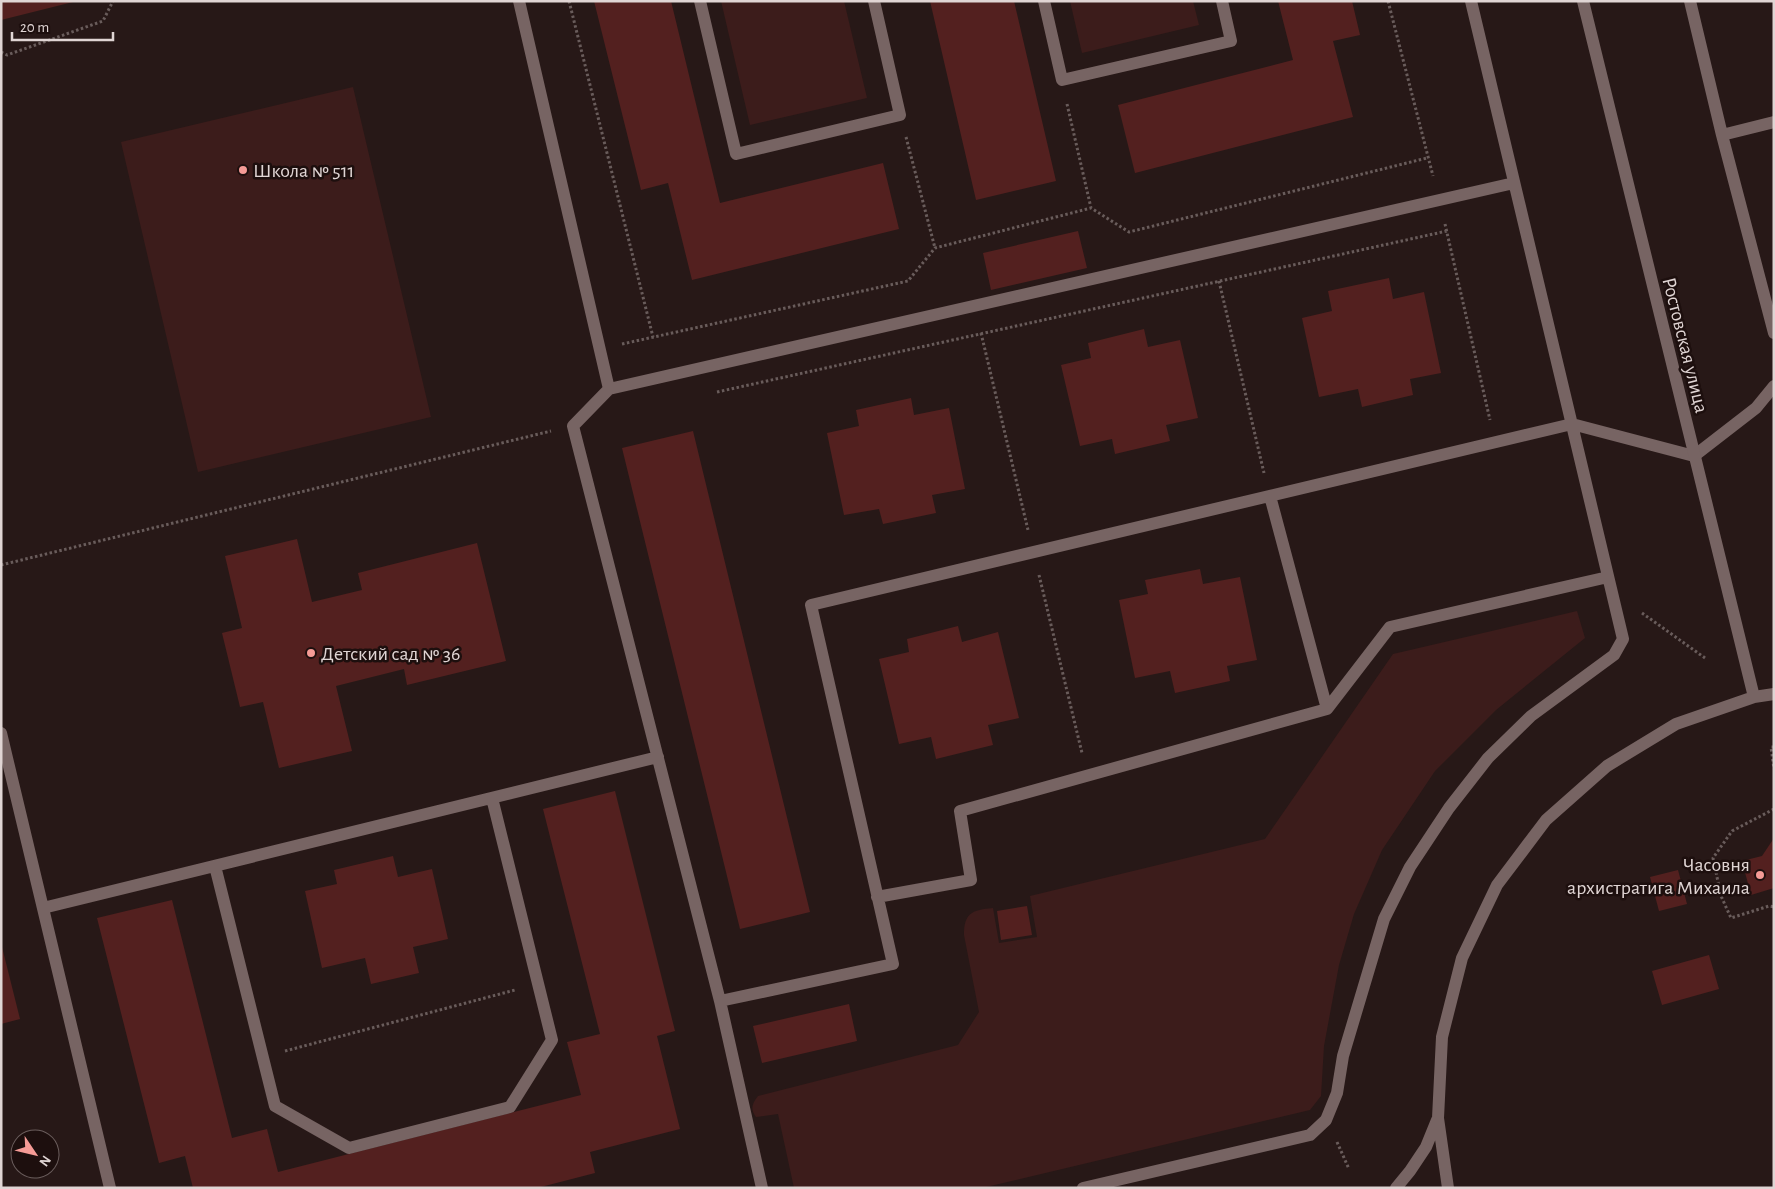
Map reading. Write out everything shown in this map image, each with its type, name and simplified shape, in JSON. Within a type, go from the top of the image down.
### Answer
[{"type":"street","points":[[519,1],[609,389]]},
{"type":"street","points":[[700,1],[736,154],[900,115],[874,1]]},
{"type":"street","points":[[1044,1],[1062,80],[1231,41],[1222,1]]},
{"type":"street","points":[[1083,1188],[1310,1135],[1326,1120],[1337,1092],[1343,1056],[1384,920],[1410,867],[1449,808],[1488,758],[1530,716],[1614,655],[1623,639],[1471,1]]},
{"type":"street","name":"Ростовская улица","points":[[1582,1],[1754,697]]},
{"type":"street","points":[[1690,1],[1722,135],[1774,333]]},
{"type":"street","points":[[1722,135],[1774,122]]},
{"type":"street","points":[[762,1188],[720,1001],[574,426],[609,389],[1514,183]]},
{"type":"street","points":[[720,1001],[893,964],[810,605],[1572,424],[1694,456],[1756,408],[1774,386]]},
{"type":"street","points":[[1270,496],[1327,709]]},
{"type":"street","points":[[878,897],[971,880],[960,811],[1327,709],[1390,628],[1608,577]]},
{"type":"street","points":[[1448,1188],[1438,1118],[1442,1037],[1462,958],[1503,878],[1546,820],[1607,766],[1676,724],[1754,697],[1774,694]]},
{"type":"street","points":[[1,734],[43,908],[106,1187]]},
{"type":"street","points":[[43,908],[658,757]]},
{"type":"street","points":[[214,866],[275,1106],[349,1148],[510,1106],[552,1040],[492,798]]},
{"type":"street","points":[[1396,1188],[1426,1147],[1438,1118]]},
{"type":"path","points":[[1,52],[7,55],[103,22],[114,1]]},
{"type":"path","points":[[569,1],[653,337]]},
{"type":"path","points":[[1062,80],[1091,208],[1129,232],[1427,158]]},
{"type":"path","points":[[900,115],[935,248]]},
{"type":"path","points":[[600,349],[908,281],[935,248],[1091,208]]},
{"type":"path","points":[[717,392],[1447,231]]},
{"type":"path","points":[[1219,281],[1270,496]]},
{"type":"path","points":[[1,565],[574,426]]},
{"type":"path","points":[[1611,591],[1705,658]]},
{"type":"path","points":[[1774,747],[1771,748],[1774,769]]},
{"type":"path","points":[[1774,809],[1732,831],[1713,858],[1721,896],[1731,918],[1769,906],[1774,907]]},
{"type":"path","points":[[263,1057],[538,984]]},
{"type":"shaded area","points":[[721,1],[844,1],[867,98],[750,125]]},
{"type":"shaded area","points":[[1070,1],[1193,1],[1199,25],[1082,53]]},
{"type":"shaded area","points":[[353,87],[431,417],[198,472],[121,142]]},
{"type":"shaded area","points":[[1577,611],[1585,638],[1496,710],[1435,771],[1382,850],[1354,914],[1339,965],[1324,1046],[1321,1096],[1310,1110],[982,1188],[794,1188],[778,1114],[756,1117],[752,1109],[756,1099],[758,1096],[958,1045],[979,1012],[964,935],[966,922],[971,914],[993,908],[999,943],[1037,937],[1030,896],[1265,839],[1393,654]]},
{"type":"building","points":[[1,1],[73,1],[73,2],[1,20]]},
{"type":"building","points":[[594,1],[671,1],[720,203],[883,163],[899,229],[692,280],[668,183],[641,190]]},
{"type":"building","points":[[930,1],[1014,1],[1056,181],[976,200]]},
{"type":"building","points":[[1278,1],[1352,1],[1360,35],[1333,41],[1353,117],[1135,173],[1118,105],[1293,60]]},
{"type":"building","points":[[1078,231],[1087,268],[991,290],[983,253]]},
{"type":"building","points":[[1389,278],[1393,299],[1424,292],[1441,373],[1410,379],[1413,395],[1362,407],[1358,389],[1319,397],[1302,318],[1332,311],[1328,291]]},
{"type":"building","points":[[1144,329],[1148,347],[1180,340],[1198,418],[1166,425],[1170,441],[1115,454],[1112,439],[1080,446],[1061,365],[1091,358],[1088,343]]},
{"type":"building","points":[[911,398],[914,415],[949,408],[965,489],[932,495],[936,513],[883,524],[879,509],[844,515],[827,433],[859,426],[856,410]]},
{"type":"building","points":[[693,431],[810,912],[740,929],[622,448]]},
{"type":"building","points":[[297,539],[312,602],[362,590],[358,573],[477,543],[506,661],[407,685],[404,669],[336,686],[352,751],[279,768],[263,702],[240,707],[222,633],[242,628],[225,556]]},
{"type":"building","points":[[1200,569],[1203,584],[1240,577],[1257,660],[1227,666],[1230,681],[1175,693],[1170,671],[1135,678],[1119,600],[1148,594],[1145,580]]},
{"type":"building","points":[[958,626],[962,642],[998,632],[1019,718],[988,725],[993,745],[936,759],[931,737],[899,744],[879,659],[909,652],[907,639]]},
{"type":"building","points":[[615,791],[675,1031],[657,1036],[680,1129],[590,1152],[595,1173],[537,1188],[193,1188],[185,1156],[159,1163],[97,918],[172,900],[232,1138],[267,1129],[278,1172],[581,1095],[567,1042],[600,1034],[543,809]]},
{"type":"building","name":"Часовня архистратига Михаила","points":[[1774,838],[1774,888],[1751,895],[1742,861],[1762,856]]},
{"type":"building","points":[[393,856],[398,877],[432,869],[448,939],[413,947],[419,973],[371,984],[365,958],[322,968],[305,891],[337,884],[334,870]]},
{"type":"building","points":[[1678,870],[1687,904],[1659,911],[1650,877]]},
{"type":"building","points":[[1027,906],[1032,935],[1001,940],[997,911]]},
{"type":"building","points":[[1,943],[20,1019],[1,1024]]},
{"type":"building","points":[[1709,955],[1719,989],[1662,1005],[1652,971]]},
{"type":"building","points":[[849,1004],[857,1041],[762,1063],[753,1026]]},
{"type":"place","name":"Школа № 511","points":[[243,170]]},
{"type":"place","name":"Детский сад № 36","points":[[311,653]]},
{"type":"place","name":"Часовня архистратига Михаила","points":[[1760,875]]}]
